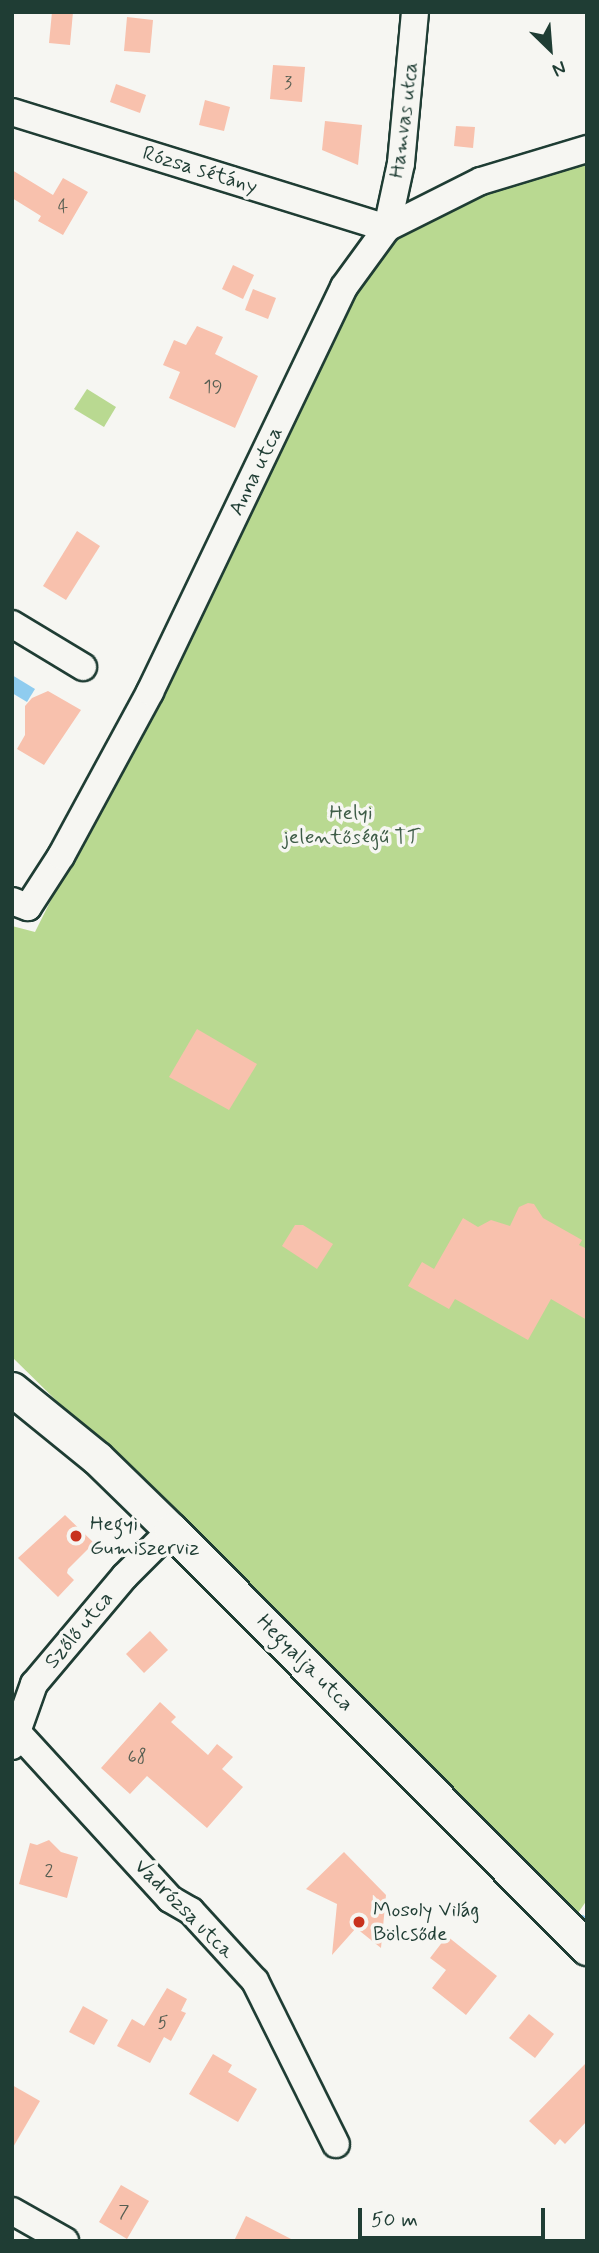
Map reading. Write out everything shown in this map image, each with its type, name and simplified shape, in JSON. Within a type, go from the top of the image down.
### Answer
[{"type":"street","name":"Hamvas utca","points":[[387,228],[401,163],[415,12]]},
{"type":"street","name":"Rózsa sétány","points":[[12,112],[387,228]]},
{"type":"street","name":"Anna utca","points":[[20,904],[61,856],[150,692],[344,287],[387,228],[481,181],[587,149]]},
{"type":"street","points":[[12,625],[83,667]]},
{"type":"street","name":"Hegyalja utca","points":[[12,1389],[97,1458],[587,1948]]},
{"type":"street","name":"Szőlő utca","points":[[15,1740],[34,1684],[125,1576],[171,1530]]},
{"type":"street","name":"Vadrózsa utca","points":[[15,1740],[170,1899],[191,1911],[255,1981],[336,2144]]},
{"type":"street","points":[[12,2210],[65,2241]]},
{"type":"green space","name":"Helyi jelentőségű TT","points":[[587,151],[587,1900],[578,1913],[12,1357],[12,926],[35,932],[387,228]]},
{"type":"green space","points":[[87,389],[116,407],[104,427],[74,409]]},
{"type":"water","points":[[12,675],[35,689],[27,702],[12,693]]},
{"type":"building","points":[[52,12],[73,12],[70,45],[49,43]]},
{"type":"building","points":[[127,17],[153,20],[150,53],[124,51]]},
{"type":"building","points":[[273,65],[305,67],[302,102],[270,99]]},
{"type":"building","points":[[116,84],[146,95],[140,113],[110,102]]},
{"type":"building","points":[[205,100],[230,107],[224,131],[199,125]]},
{"type":"building","points":[[325,121],[362,125],[358,165],[322,150]]},
{"type":"building","points":[[456,126],[475,127],[473,148],[454,146]]},
{"type":"building","points":[[12,170],[53,195],[63,178],[88,192],[63,235],[38,221],[41,216],[12,198]]},
{"type":"building","points":[[233,265],[254,275],[243,299],[222,289]]},
{"type":"building","points":[[253,289],[276,298],[268,319],[245,310]]},
{"type":"building","points":[[197,326],[223,337],[215,354],[258,376],[235,428],[169,398],[180,372],[163,365],[174,340],[186,345]]},
{"type":"building","points":[[77,531],[100,546],[66,600],[43,586]]},
{"type":"building","points":[[48,691],[81,710],[44,765],[17,749],[25,735],[25,706],[32,698]]},
{"type":"building","points":[[197,1029],[257,1064],[229,1110],[169,1077]]},
{"type":"building","points":[[528,1203],[534,1204],[543,1218],[582,1240],[579,1245],[587,1249],[587,1320],[551,1299],[528,1340],[455,1299],[449,1309],[408,1286],[422,1262],[434,1269],[463,1218],[478,1227],[491,1220],[510,1226],[519,1207]]},
{"type":"building","points":[[295,1225],[303,1225],[333,1244],[317,1269],[282,1246]]},
{"type":"building","points":[[65,1515],[94,1543],[68,1569],[67,1573],[74,1580],[58,1597],[18,1558]]},
{"type":"building","points":[[150,1631],[168,1650],[144,1673],[126,1654]]},
{"type":"building","points":[[160,1702],[176,1717],[171,1722],[208,1755],[217,1744],[233,1757],[222,1769],[243,1787],[207,1828],[147,1776],[130,1794],[101,1768]]},
{"type":"building","points":[[49,1840],[61,1852],[78,1857],[67,1898],[19,1884],[30,1843],[37,1845]]},
{"type":"building","name":"Mosoly Világ Bölcsőde","points":[[344,1852],[386,1895],[381,1948],[356,1928],[332,1955],[337,1904],[306,1889]]},
{"type":"building","points":[[447,1936],[497,1976],[466,2015],[432,1988],[446,1970],[430,1958]]},
{"type":"building","points":[[167,1988],[187,1999],[181,2011],[186,2013],[171,2041],[164,2037],[150,2063],[117,2046],[132,2019],[144,2026]]},
{"type":"building","points":[[83,2006],[108,2020],[94,2045],[69,2032]]},
{"type":"building","points":[[529,2014],[554,2034],[535,2058],[509,2038]]},
{"type":"building","points":[[213,2054],[232,2065],[228,2072],[257,2089],[238,2122],[189,2094]]},
{"type":"building","points":[[587,2062],[587,2121],[565,2144],[560,2139],[555,2145],[529,2121]]},
{"type":"building","points":[[12,2085],[40,2101],[12,2149]]},
{"type":"building","points":[[121,2185],[149,2201],[127,2239],[99,2222]]},
{"type":"building","points":[[246,2216],[295,2241],[234,2241]]},
{"type":"waterway","points":[[582,1919],[587,1923]]},
{"type":"place","name":"Hegyi Gumiszerviz","points":[[76,1536]]},
{"type":"place","name":"Mosoly Világ Bölcsőde","points":[[359,1922]]}]
